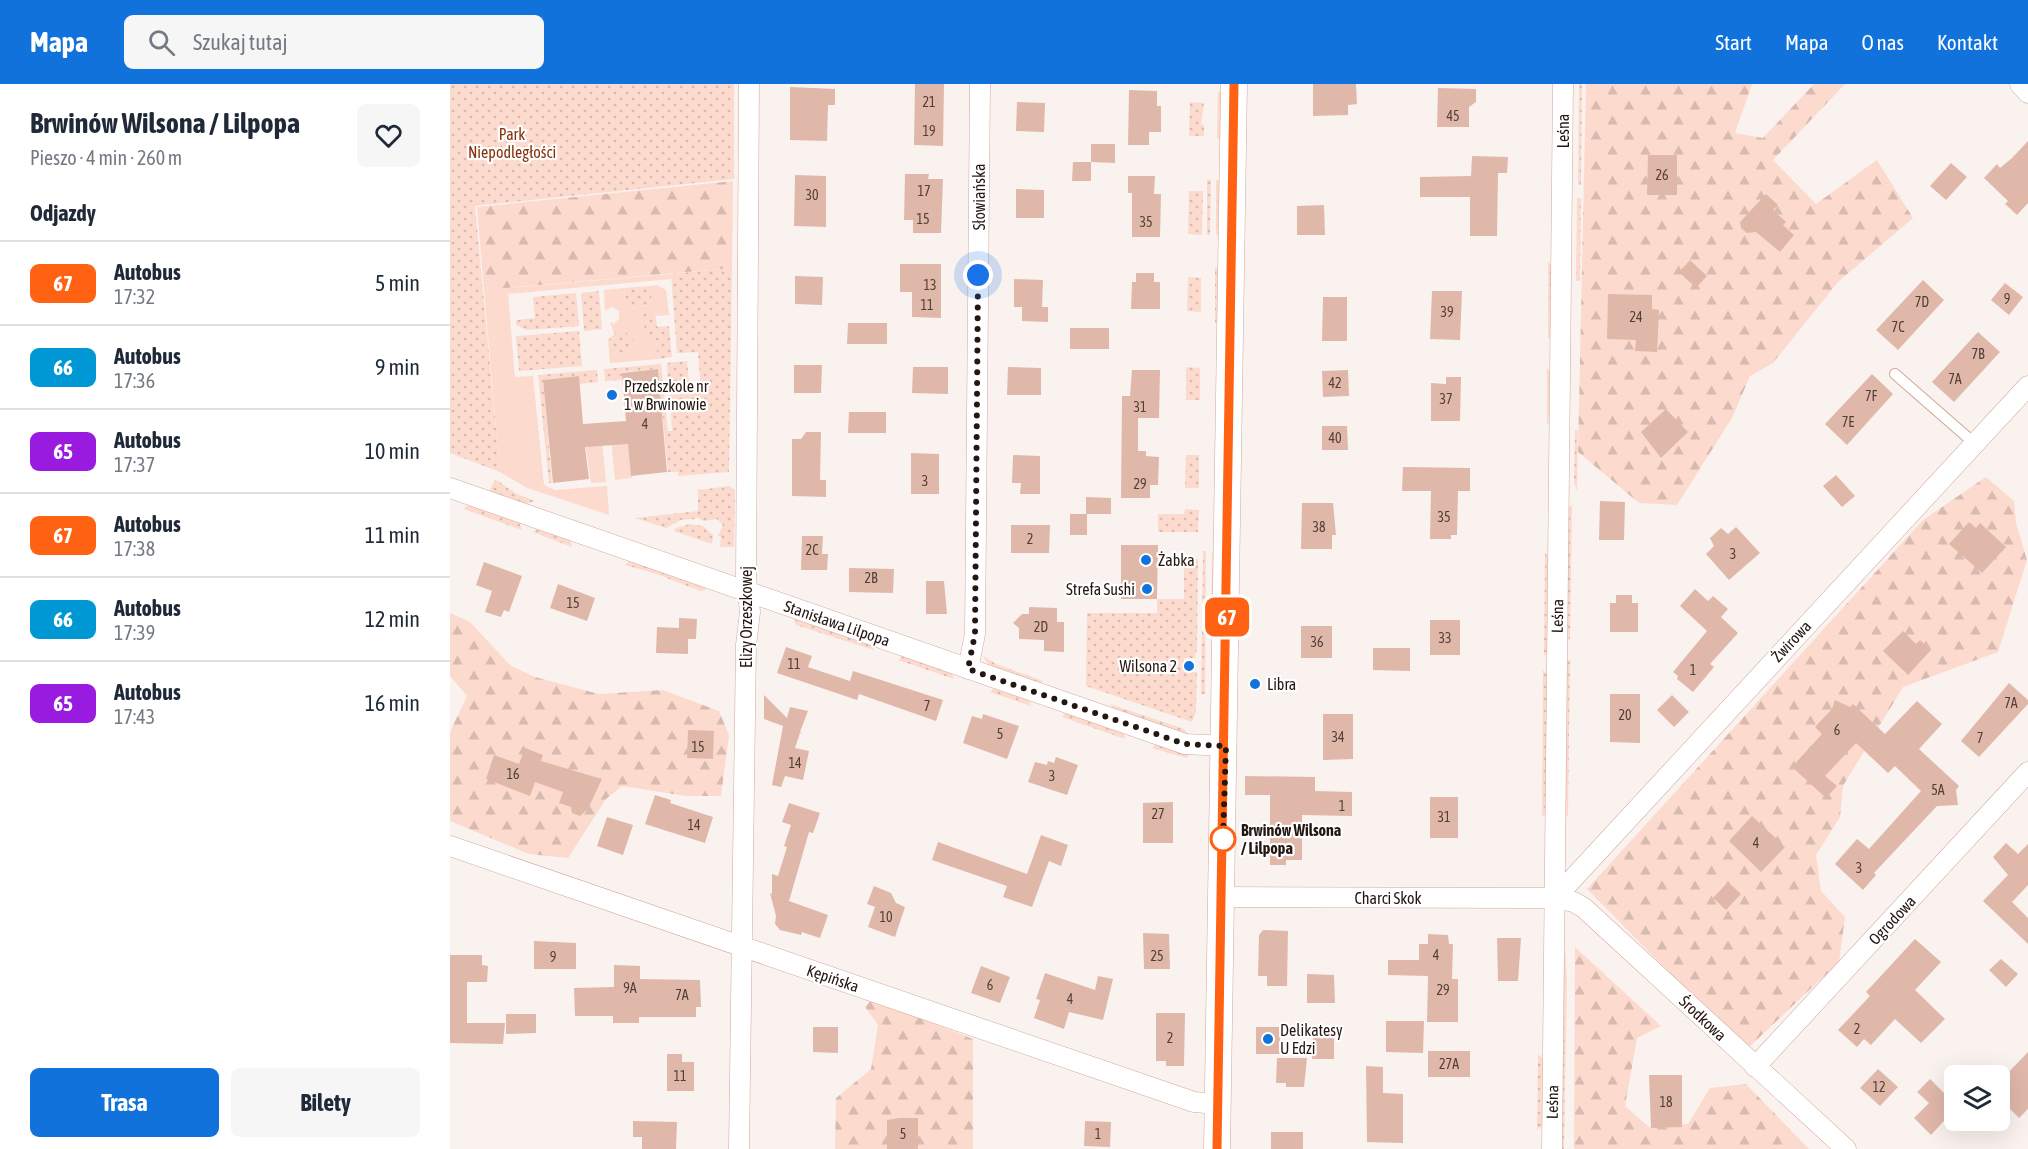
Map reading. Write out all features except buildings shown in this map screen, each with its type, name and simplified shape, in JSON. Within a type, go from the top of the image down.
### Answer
[{"type":"street","name":"Elizy Orzeszkowej","points":[[739,1149],[746,645],[750,612],[747,592],[746,284],[749,84]]},
{"type":"street","name":"Słowiańska","points":[[968,669],[975,634],[980,84]]},
{"type":"street","points":[[1217,1149],[1226,746],[1234,84]]},
{"type":"street","name":"Leśna","points":[[1552,1149],[1563,84]]},
{"type":"street","points":[[2020,84],[2028,93]]},
{"type":"street","name":"Żwirowa","points":[[1555,898],[2028,386]]},
{"type":"street","name":"Stanisława Lilpopa","points":[[450,488],[1185,744],[1226,746]]},
{"type":"street","name":"Ogrodowa","points":[[1755,1067],[2028,772]]},
{"type":"street","name":"Kępińska","points":[[450,846],[1194,1102],[1218,1104]]},
{"type":"street","name":"Charci Skok","points":[[1222,897],[1555,898]]},
{"type":"street","name":"Środkowa","points":[[1555,898],[1574,902],[1584,908],[1846,1149]]},
{"type":"lane","points":[[1895,374],[1974,444]]},
{"type":"green space","name":"Park Niepodległości","points":[[450,84],[734,84],[734,179],[475,206],[500,472],[450,453]]},
{"type":"green space","points":[[1579,84],[1582,84],[1581,185],[1578,185]]},
{"type":"green space","points":[[1586,84],[1752,84],[1735,133],[1763,138],[1814,84],[1845,84],[1773,160],[1816,204],[1877,160],[1913,218],[1838,282],[1773,363],[1750,376],[1732,418],[1677,505],[1639,503],[1578,452]]},
{"type":"green space","points":[[1218,92],[1223,92],[1222,139],[1217,139]]},
{"type":"green space","points":[[1190,102],[1204,103],[1201,124],[1204,125],[1204,136],[1189,136]]},
{"type":"green space","points":[[1211,179],[1210,235],[1207,235],[1207,180]]},
{"type":"green space","points":[[1216,180],[1221,180],[1221,235],[1216,235]]},
{"type":"green space","points":[[733,181],[732,268],[484,290],[477,207]]},
{"type":"green space","points":[[1189,191],[1203,191],[1202,235],[1188,234]]},
{"type":"green space","points":[[1577,198],[1581,198],[1580,281],[1576,281]]},
{"type":"green space","points":[[1548,262],[1554,267],[1553,335],[1548,339]]},
{"type":"green space","points":[[732,268],[729,472],[678,476],[678,472],[668,472],[658,369],[622,372],[622,380],[605,381],[604,369],[661,364],[668,431],[672,431],[670,395],[701,392],[698,352],[677,353],[671,274]]},
{"type":"green space","points":[[1215,268],[1221,268],[1220,323],[1215,323]]},
{"type":"green space","points":[[671,274],[671,279],[508,294],[515,377],[533,376],[544,485],[555,490],[607,486],[609,515],[527,488],[500,472],[484,290]]},
{"type":"green space","points":[[1188,277],[1201,278],[1201,312],[1187,311]]},
{"type":"green space","points":[[657,285],[666,290],[669,315],[656,316],[655,310],[640,311],[642,325],[648,331],[648,336],[656,341],[658,359],[610,363],[608,340],[622,357],[637,344],[622,328],[614,334],[610,322],[614,324],[619,319],[619,311],[612,307],[605,311],[604,290],[624,288],[626,308],[652,306],[651,286]]},
{"type":"green space","points":[[651,286],[652,306],[626,308],[624,288]]},
{"type":"green space","points":[[599,291],[602,329],[584,331],[581,293]]},
{"type":"green space","points":[[576,293],[579,326],[527,330],[516,325],[516,320],[535,318],[533,297]]},
{"type":"green space","points":[[655,310],[657,327],[669,326],[672,357],[658,359],[656,341],[648,336],[648,331],[642,325],[640,311]]},
{"type":"green space","points":[[622,327],[637,344],[622,357],[608,340]]},
{"type":"green space","points":[[579,331],[582,366],[519,371],[516,336]]},
{"type":"green space","points":[[687,361],[689,382],[668,384],[667,363]]},
{"type":"green space","points":[[1186,367],[1200,368],[1200,400],[1186,400]]},
{"type":"green space","points":[[1547,368],[1552,373],[1552,420],[1547,425]]},
{"type":"green space","points":[[597,370],[598,382],[580,384],[579,376],[543,380],[552,483],[549,483],[538,375]]},
{"type":"green space","points":[[1575,430],[1578,430],[1577,490],[1574,483]]},
{"type":"green space","points":[[628,438],[632,478],[615,480],[611,440]]},
{"type":"green space","points":[[602,441],[606,482],[591,483],[585,442]]},
{"type":"green space","points":[[1186,455],[1199,455],[1199,488],[1185,488]]},
{"type":"green space","points":[[1986,477],[2014,501],[2016,523],[2027,560],[1998,652],[1903,687],[1843,786],[1840,817],[1816,855],[1821,891],[1845,917],[1839,962],[1746,1050],[1587,889],[1923,520]]},
{"type":"green space","points":[[495,479],[517,494],[535,501],[526,504],[489,492]]},
{"type":"green space","points":[[729,486],[735,490],[734,547],[720,547],[721,537],[718,536],[723,525],[717,519],[704,521],[696,517],[681,520],[666,528],[635,518],[698,511],[698,490]]},
{"type":"green space","points":[[470,504],[519,522],[522,530],[464,509]]},
{"type":"green space","points":[[1572,505],[1570,640],[1566,636],[1568,509]]},
{"type":"green space","points":[[1185,509],[1199,510],[1198,532],[1158,532],[1158,514],[1184,514]]},
{"type":"green space","points":[[690,524],[703,526],[713,535],[712,544],[674,531],[676,528]]},
{"type":"green space","points":[[539,528],[570,539],[572,547],[533,532]]},
{"type":"green space","points":[[1203,551],[1206,551],[1205,694],[1201,694]]},
{"type":"green space","points":[[1212,551],[1218,551],[1218,694],[1211,694]]},
{"type":"green space","points":[[1545,553],[1551,558],[1549,651],[1544,656]]},
{"type":"green space","points":[[1184,559],[1198,559],[1197,649],[1195,658],[1184,658],[1184,672],[1197,672],[1196,712],[1192,722],[1086,686],[1087,613],[1157,613],[1157,599],[1184,599]]},
{"type":"green space","points":[[630,560],[706,586],[705,590],[700,591],[654,573],[625,565]]},
{"type":"green space","points":[[450,613],[470,622],[511,666],[535,677],[599,694],[663,690],[719,711],[729,735],[721,796],[686,796],[622,786],[606,799],[568,858],[529,854],[450,821],[450,732],[467,696],[450,676]]},
{"type":"green space","points":[[794,617],[871,644],[874,650],[796,625]]},
{"type":"green space","points":[[903,655],[951,672],[954,679],[898,660]]},
{"type":"green space","points":[[983,656],[996,664],[1043,681],[1038,684],[989,666]]},
{"type":"green space","points":[[1570,659],[1568,816],[1564,816],[1566,663]]},
{"type":"green space","points":[[1543,670],[1549,676],[1546,815],[1542,816]]},
{"type":"green space","points":[[995,687],[1029,699],[1031,706],[990,692]]},
{"type":"green space","points":[[1110,704],[1184,729],[1189,735],[1113,709]]},
{"type":"green space","points":[[1066,712],[1123,731],[1125,739],[1062,717]]},
{"type":"green space","points":[[1158,743],[1189,754],[1187,758],[1152,748]]},
{"type":"green space","points":[[1575,947],[1661,1026],[1637,1038],[1625,1106],[1649,1127],[1688,1124],[1710,1088],[1746,1084],[1809,1149],[1574,1149]]},
{"type":"green space","points":[[1562,952],[1565,952],[1567,980],[1564,1149],[1560,1149]]},
{"type":"green space","points":[[872,999],[973,1039],[973,1149],[835,1149],[836,1098],[871,1069],[878,1025],[865,1007]]},
{"type":"green space","points":[[1538,1054],[1544,1060],[1543,1125],[1537,1130]]},
{"type":"bus line","name":"67","points":[[1217,1149],[1226,730],[1234,84]]},
{"type":"place","name":"Przedszkole nr 1 w Brwinowie","points":[[612,395]]},
{"type":"place","name":"Żabka","points":[[1146,560]]},
{"type":"place","name":"Strefa Sushi","points":[[1147,589]]},
{"type":"place","name":"Wilsona 2","points":[[1189,666]]},
{"type":"place","name":"Libra","points":[[1255,684]]},
{"type":"place","name":"Brwinów Wilsona / Lilpopa","points":[[1223,839]]},
{"type":"place","name":"Delikatesy U Edzi","points":[[1268,1039]]},
{"type":"route","points":[[978,275],[975,634],[968,669],[1185,744],[1226,746],[1223,839]]}]
